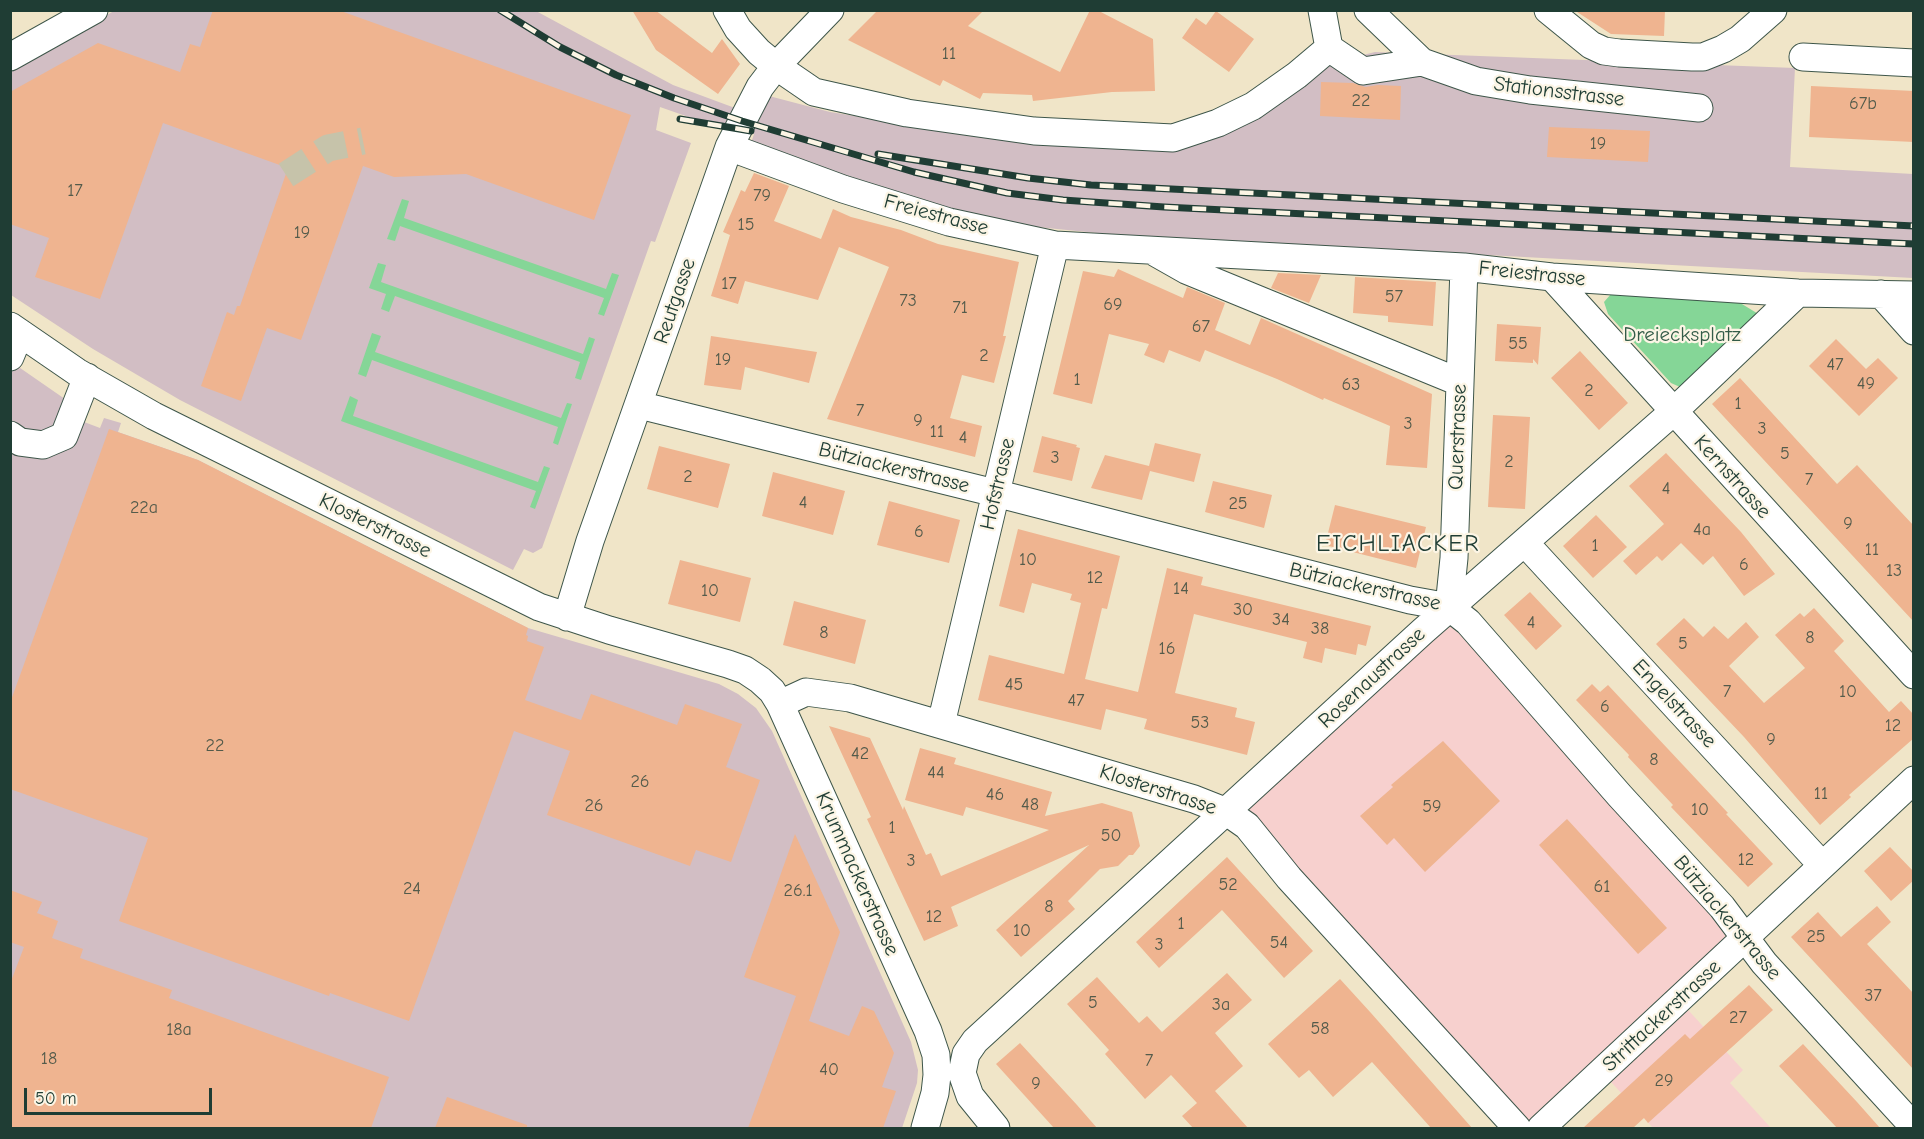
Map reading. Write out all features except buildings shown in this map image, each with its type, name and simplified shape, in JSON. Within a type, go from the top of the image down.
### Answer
[{"type":"street","points":[[10,57],[94,10]]},
{"type":"street","points":[[727,10],[748,41],[776,66],[814,92],[907,113],[1034,131],[1173,138],[1218,123],[1253,106],[1297,75],[1329,48],[1322,10]]},
{"type":"street","name":"Reutgasse","points":[[567,617],[590,541],[729,147],[760,87],[776,66],[830,10]]},
{"type":"street","name":"Stationsstrasse","points":[[1368,10],[1422,62],[1476,81],[1699,108]]},
{"type":"street","points":[[1548,10],[1591,45],[1604,51],[1692,57],[1724,50],[1773,10]]},
{"type":"street","name":"Stationsstrasse","points":[[1329,48],[1362,71],[1422,62]]},
{"type":"street","points":[[1803,57],[1914,63]]},
{"type":"street","name":"Freiestrasse","points":[[729,147],[843,189],[949,222],[1055,245],[1464,267],[1552,277],[1798,293],[1914,295]]},
{"type":"street","name":"Hofstrasse","points":[[941,724],[1055,245]]},
{"type":"street","name":"Freiestrasse","points":[[1150,249],[1186,270],[1459,382]]},
{"type":"street","name":"Querstrasse","points":[[1449,607],[1454,558],[1464,267]]},
{"type":"street","name":"Kernstrasse","points":[[1552,277],[1914,675]]},
{"type":"street","name":"Rosenaustrasse","points":[[925,1128],[935,1093],[975,1041],[1449,607],[1673,412],[1798,293]]},
{"type":"street","points":[[1881,294],[1914,331]]},
{"type":"street","name":"Klosterstrasse","points":[[14,339],[52,357],[181,429],[529,602],[567,617],[728,663],[746,670],[760,680]]},
{"type":"street","points":[[10,435],[20,442],[43,445],[64,436],[87,377]]},
{"type":"street","name":"Bütziackerstrasse","points":[[639,405],[996,493],[1410,600],[1449,607],[1468,622],[1620,796],[1722,907],[1764,963],[1914,1127]]},
{"type":"street","name":"Engelstrasse","points":[[1525,543],[1822,865]]},
{"type":"street","name":"Krummackerstrasse","points":[[760,680],[780,704],[928,1030],[936,1055],[949,1074],[996,1128]]},
{"type":"street","name":"Klosterstrasse","points":[[780,704],[798,694],[815,692],[850,698],[1194,799],[1227,812],[1247,826],[1289,878],[1517,1128]]},
{"type":"street","name":"Strittackerstrasse","points":[[1542,1128],[1914,780]]},
{"type":"shaded area","points":[[114,11],[536,11],[673,85],[735,108],[769,96],[830,112],[970,134],[1163,148],[1327,64],[1375,52],[1795,68],[1790,167],[1913,174],[1913,278],[1117,235],[997,223],[941,208],[750,146],[754,134],[720,128],[660,107],[656,130],[691,143],[655,242],[651,241],[542,548],[533,553],[524,549],[513,570],[180,400],[93,349],[11,295],[11,68]]},
{"type":"shaded area","points":[[10,361],[75,406],[71,417],[100,428],[104,418],[121,423],[118,432],[198,460],[528,628],[719,684],[738,694],[756,708],[772,731],[911,1042],[918,1070],[917,1083],[902,1128],[11,1128]]},
{"type":"shaded area","points":[[1449,607],[1745,938],[1679,1000],[1743,1070],[1730,1083],[1771,1128],[1653,1128],[1602,1072],[1541,1128],[1517,1128],[1227,812]]},
{"type":"green space","points":[[402,199],[409,201],[404,218],[606,289],[612,273],[619,275],[604,316],[598,314],[604,298],[400,226],[395,241],[387,239]]},
{"type":"green space","points":[[378,263],[386,265],[381,282],[583,354],[589,337],[595,339],[581,380],[575,378],[580,362],[395,296],[389,312],[381,309],[386,294],[369,288]]},
{"type":"green space","name":"Dreiecksplatz","points":[[1611,294],[1737,301],[1760,315],[1680,387],[1671,383],[1608,314],[1604,302]]},
{"type":"green space","points":[[372,333],[381,336],[375,352],[561,418],[567,403],[572,404],[558,445],[553,443],[558,427],[372,360],[366,377],[358,374]]},
{"type":"green space","points":[[350,396],[358,400],[353,416],[538,482],[544,466],[550,468],[535,509],[530,507],[536,491],[341,421]]},
{"type":"tunnel","points":[[286,175],[328,148],[363,141]]},
{"type":"railway","points":[[500,10],[560,47],[616,75],[674,98],[742,121],[914,172],[1007,193],[1063,200],[1164,207],[1914,244]]},
{"type":"railway","points":[[680,119],[751,131]]},
{"type":"railway","points":[[878,154],[1028,178],[1091,185],[1914,226]]},
{"type":"district","name":"EICHLIACKER","points":[[1398,544]]}]
